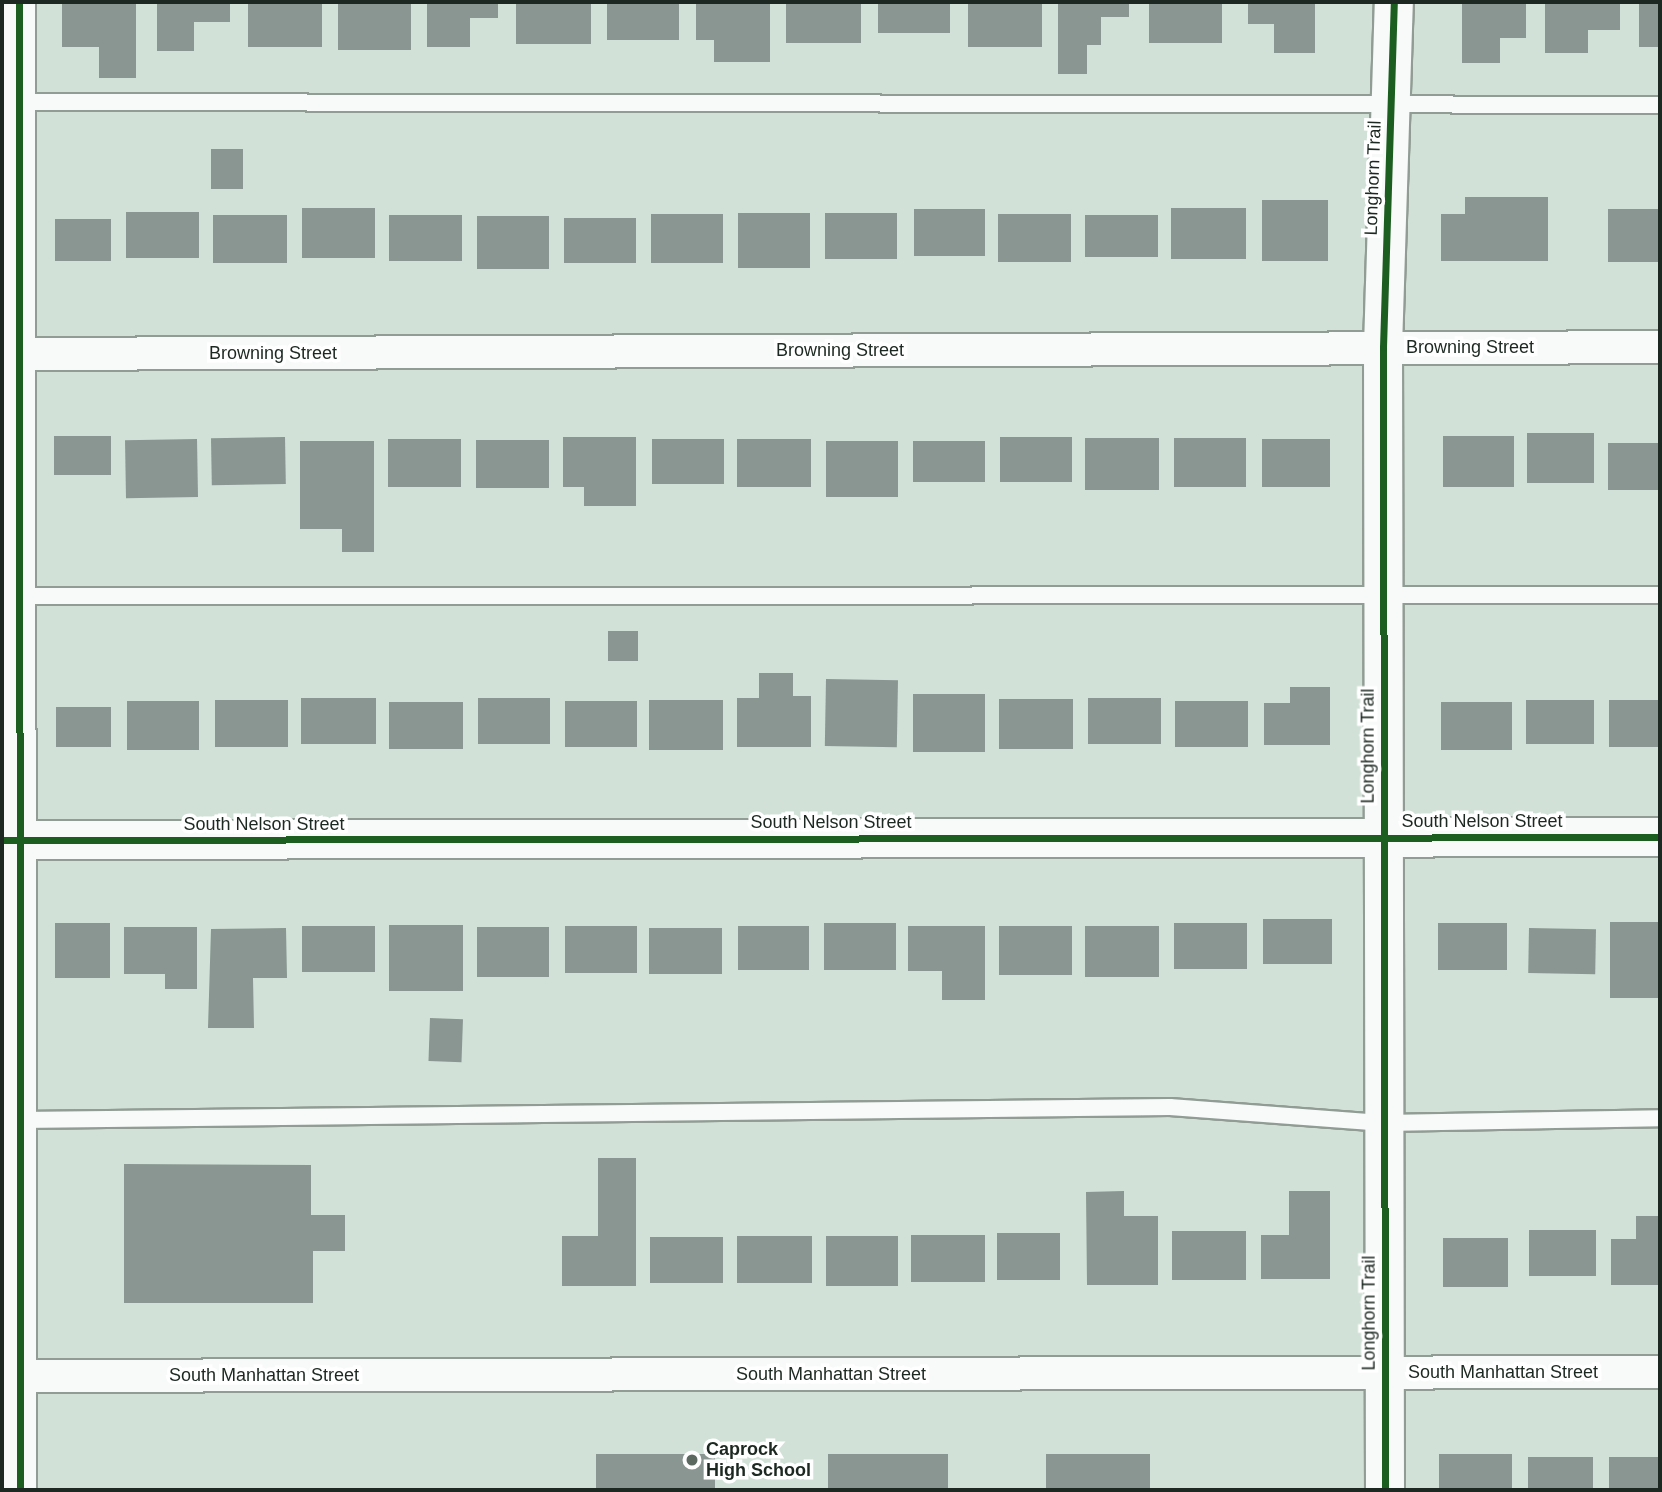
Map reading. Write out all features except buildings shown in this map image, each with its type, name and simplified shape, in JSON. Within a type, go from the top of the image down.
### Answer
[{"type":"street","points":[[19,2],[19,596],[11,840],[20,1120],[11,1376],[20,1490]]},
{"type":"street","name":"Longhorn Trail","points":[[1385,1490],[1383,348],[1394,2]]},
{"type":"street","name":"Browning Street","points":[[19,354],[1660,348]]},
{"type":"street","name":"South Nelson Street","points":[[11,840],[1660,836]]},
{"type":"street","name":"South Manhattan Street","points":[[11,1376],[1660,1372]]},
{"type":"lane","points":[[19,102],[1660,105]]},
{"type":"lane","points":[[19,596],[1660,595]]},
{"type":"lane","points":[[20,1120],[1170,1107],[1384,1123],[1660,1118]]},
{"type":"cycle path","points":[[19,2],[20,1490]]},
{"type":"cycle path","points":[[1385,1490],[1383,347],[1394,2]]},
{"type":"cycle path","points":[[2,840],[1660,837]]},
{"type":"place","name":"Caprock High School","points":[[692,1460]]}]
